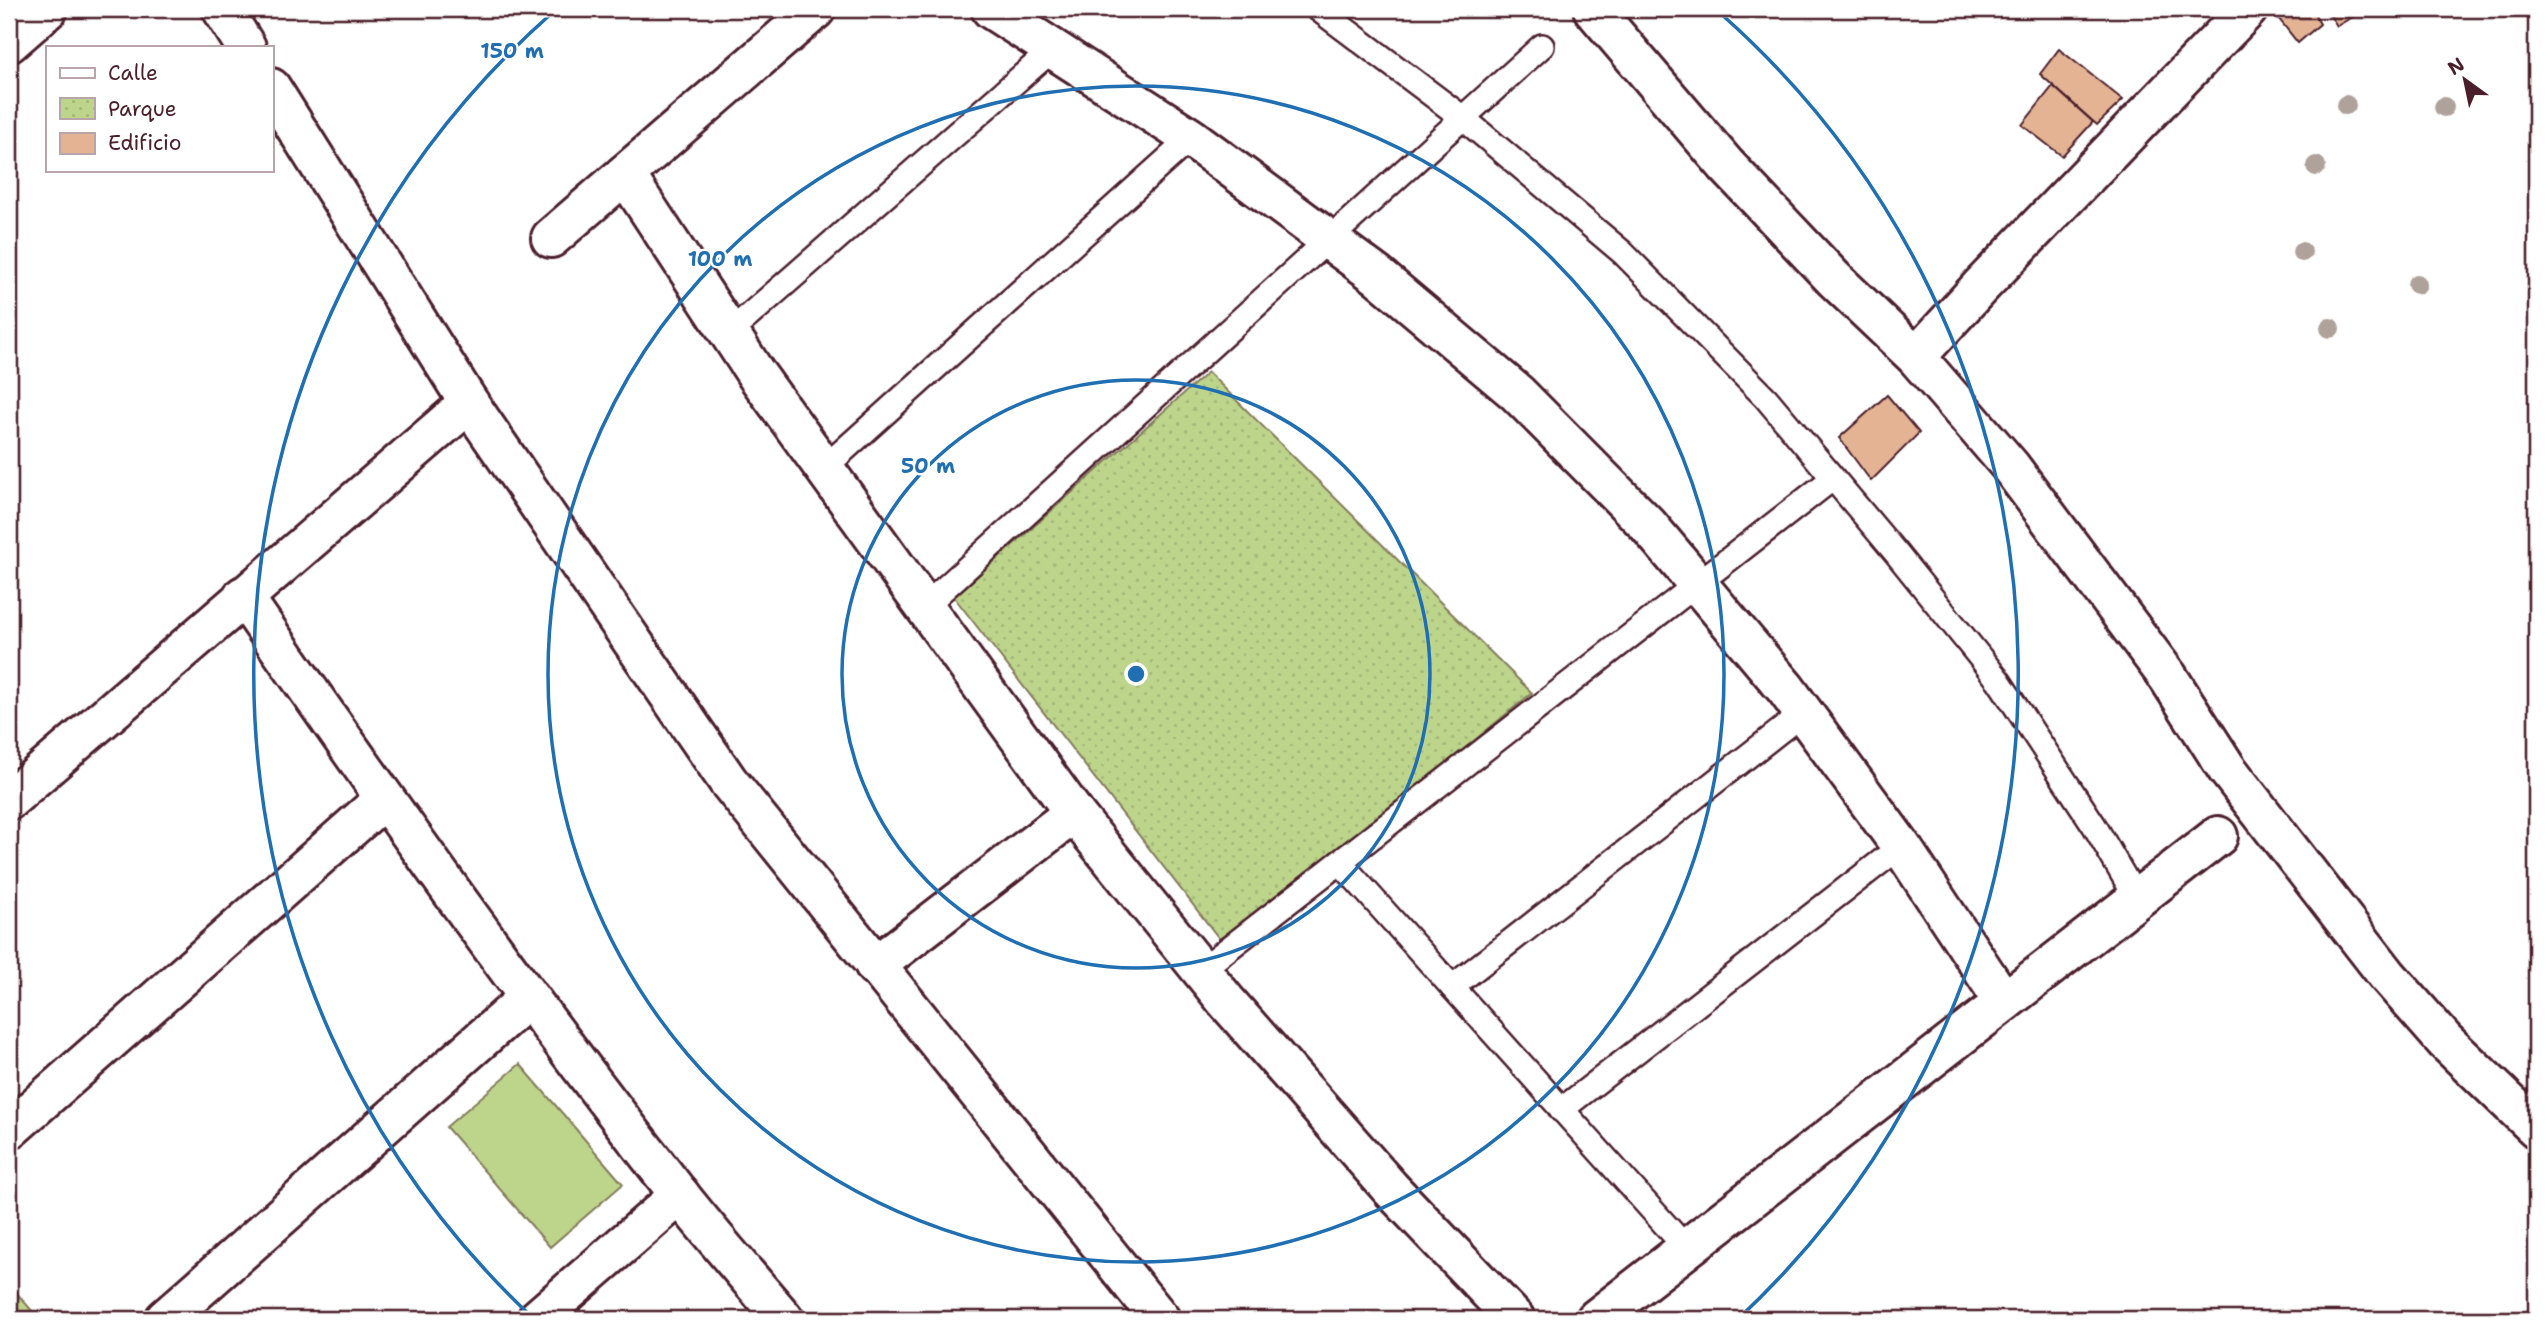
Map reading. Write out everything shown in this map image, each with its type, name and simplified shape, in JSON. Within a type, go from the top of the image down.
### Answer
[{"type":"street","points":[[9,43],[48,9]]},
{"type":"street","points":[[222,9],[245,46]]},
{"type":"street","points":[[551,238],[816,9]]},
{"type":"street","points":[[991,9],[1191,138],[1378,276],[1517,393],[1648,525],[1803,713],[1901,846],[2004,1002]]},
{"type":"street","points":[[1593,9],[1726,165],[1834,279],[1916,356],[2010,466],[2168,677],[2227,769],[2387,975],[2445,1041],[2536,1128]]},
{"type":"street","points":[[1916,356],[1980,286],[2248,9]]},
{"type":"street","points":[[273,91],[469,403],[728,781],[1160,1319]]},
{"type":"street","points":[[625,174],[756,374],[1074,813],[1201,970],[1391,1189],[1515,1319]]},
{"type":"street","points":[[9,800],[469,403]]},
{"type":"street","points":[[243,596],[384,799],[528,998],[680,1195],[784,1319]]},
{"type":"street","points":[[9,1130],[384,799]]},
{"type":"street","points":[[875,966],[1074,813]]},
{"type":"street","points":[[1596,1319],[2218,836]]},
{"type":"street","points":[[165,1319],[528,998]]},
{"type":"street","points":[[537,1319],[680,1195]]},
{"type":"lane","points":[[1318,9],[1463,118],[1623,253],[1766,398],[1999,681],[2094,825],[2137,898]]},
{"type":"lane","points":[[925,606],[1542,46]]},
{"type":"lane","points":[[729,333],[1053,48]]},
{"type":"lane","points":[[824,468],[1191,138]]},
{"type":"lane","points":[[1201,970],[1832,479]]},
{"type":"lane","points":[[1452,987],[1803,713]]},
{"type":"lane","points":[[1561,1110],[1901,846]]},
{"type":"lane","points":[[1340,862],[1687,1249]]},
{"type":"green space","points":[[1208,372],[1532,693],[1225,946],[954,597]]},
{"type":"green space","points":[[520,1064],[623,1184],[550,1247],[446,1127]]},
{"type":"green space","points":[[9,1284],[39,1319],[9,1319]]},
{"type":"building","points":[[2271,9],[2312,9],[2320,24],[2298,43]]},
{"type":"building","points":[[2326,9],[2366,9],[2337,26]]},
{"type":"building","points":[[2059,49],[2123,100],[2097,125],[2040,74]]},
{"type":"building","points":[[2053,86],[2093,122],[2062,156],[2022,125]]},
{"type":"building","points":[[1887,395],[1919,433],[1871,481],[1839,438]]}]
